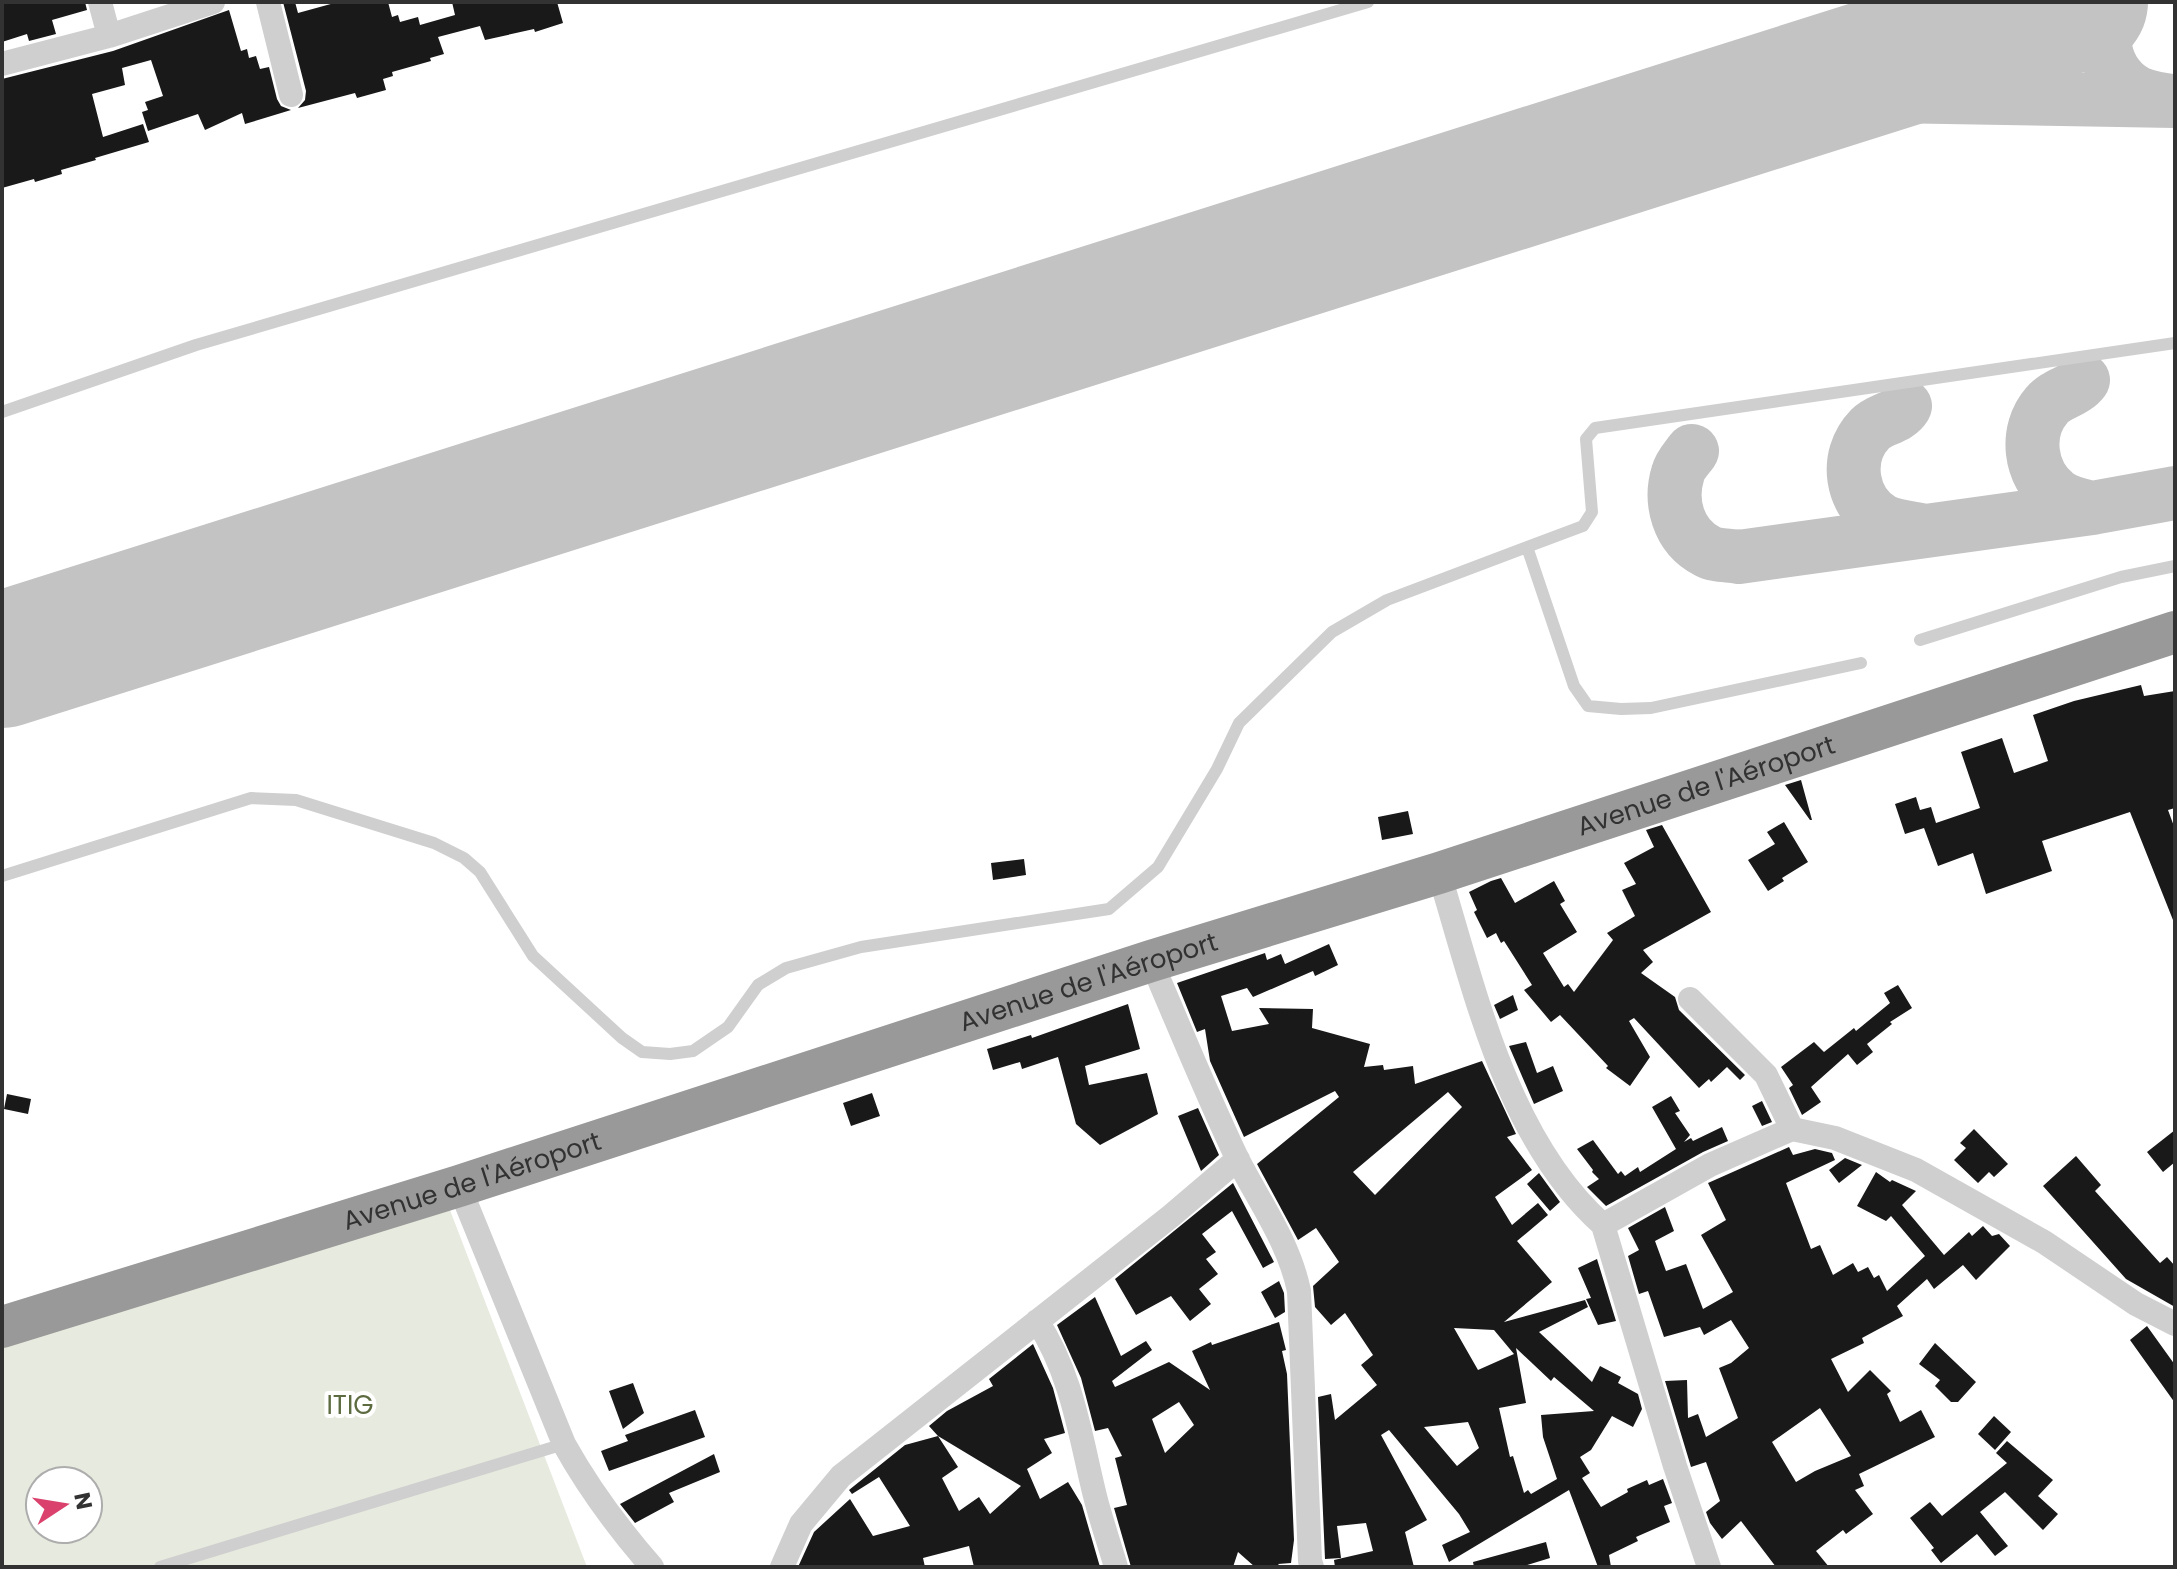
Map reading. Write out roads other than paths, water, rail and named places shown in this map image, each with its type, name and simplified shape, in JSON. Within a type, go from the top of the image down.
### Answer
[{"type":"highway","name":"Avenue de l'Aéroport","points":[[2,1327],[459,1186],[1151,961],[1439,873],[2175,632]]},
{"type":"street","points":[[100,2],[109,36]]},
{"type":"street","points":[[2,64],[109,36],[213,2]]},
{"type":"street","points":[[268,2],[291,95]]},
{"type":"street","points":[[1439,873],[1507,1086],[1557,1174],[1580,1205],[1603,1225],[1675,1466],[1709,1567]]},
{"type":"street","points":[[1151,961],[1238,1159],[1288,1252],[1299,1291],[1309,1565]]},
{"type":"street","points":[[1690,999],[1766,1075],[1792,1129]]},
{"type":"street","points":[[1603,1225],[1710,1165],[1792,1129],[1835,1138],[1916,1170],[2044,1242],[2136,1304],[2175,1324]]},
{"type":"street","points":[[782,1567],[801,1524],[841,1476],[1171,1216],[1238,1159]]},
{"type":"street","points":[[459,1186],[564,1444],[586,1484],[652,1567]]},
{"type":"street","points":[[1037,1321],[1065,1372],[1096,1501],[1116,1567]]},
{"type":"lane","points":[[2,412],[196,345],[1368,2]]},
{"type":"lane","points":[[2,876],[251,798],[296,800],[434,843],[464,858],[480,872],[533,956],[622,1038],[642,1052],[670,1054],[693,1051],[728,1027],[758,985],[786,968],[861,947],[1109,909],[1158,867],[1217,769],[1239,723],[1332,632],[1387,600],[1583,526],[1592,512],[1586,439],[1595,428],[2175,343]]},
{"type":"lane","points":[[1527,547],[1574,686],[1588,706],[1651,708],[1861,663]]},
{"type":"lane","points":[[1920,640],[2121,577],[2175,566]]},
{"type":"lane","points":[[160,1567],[564,1444]]},
{"type":"park label","name":"ITIG","points":[[350,1405]]}]
